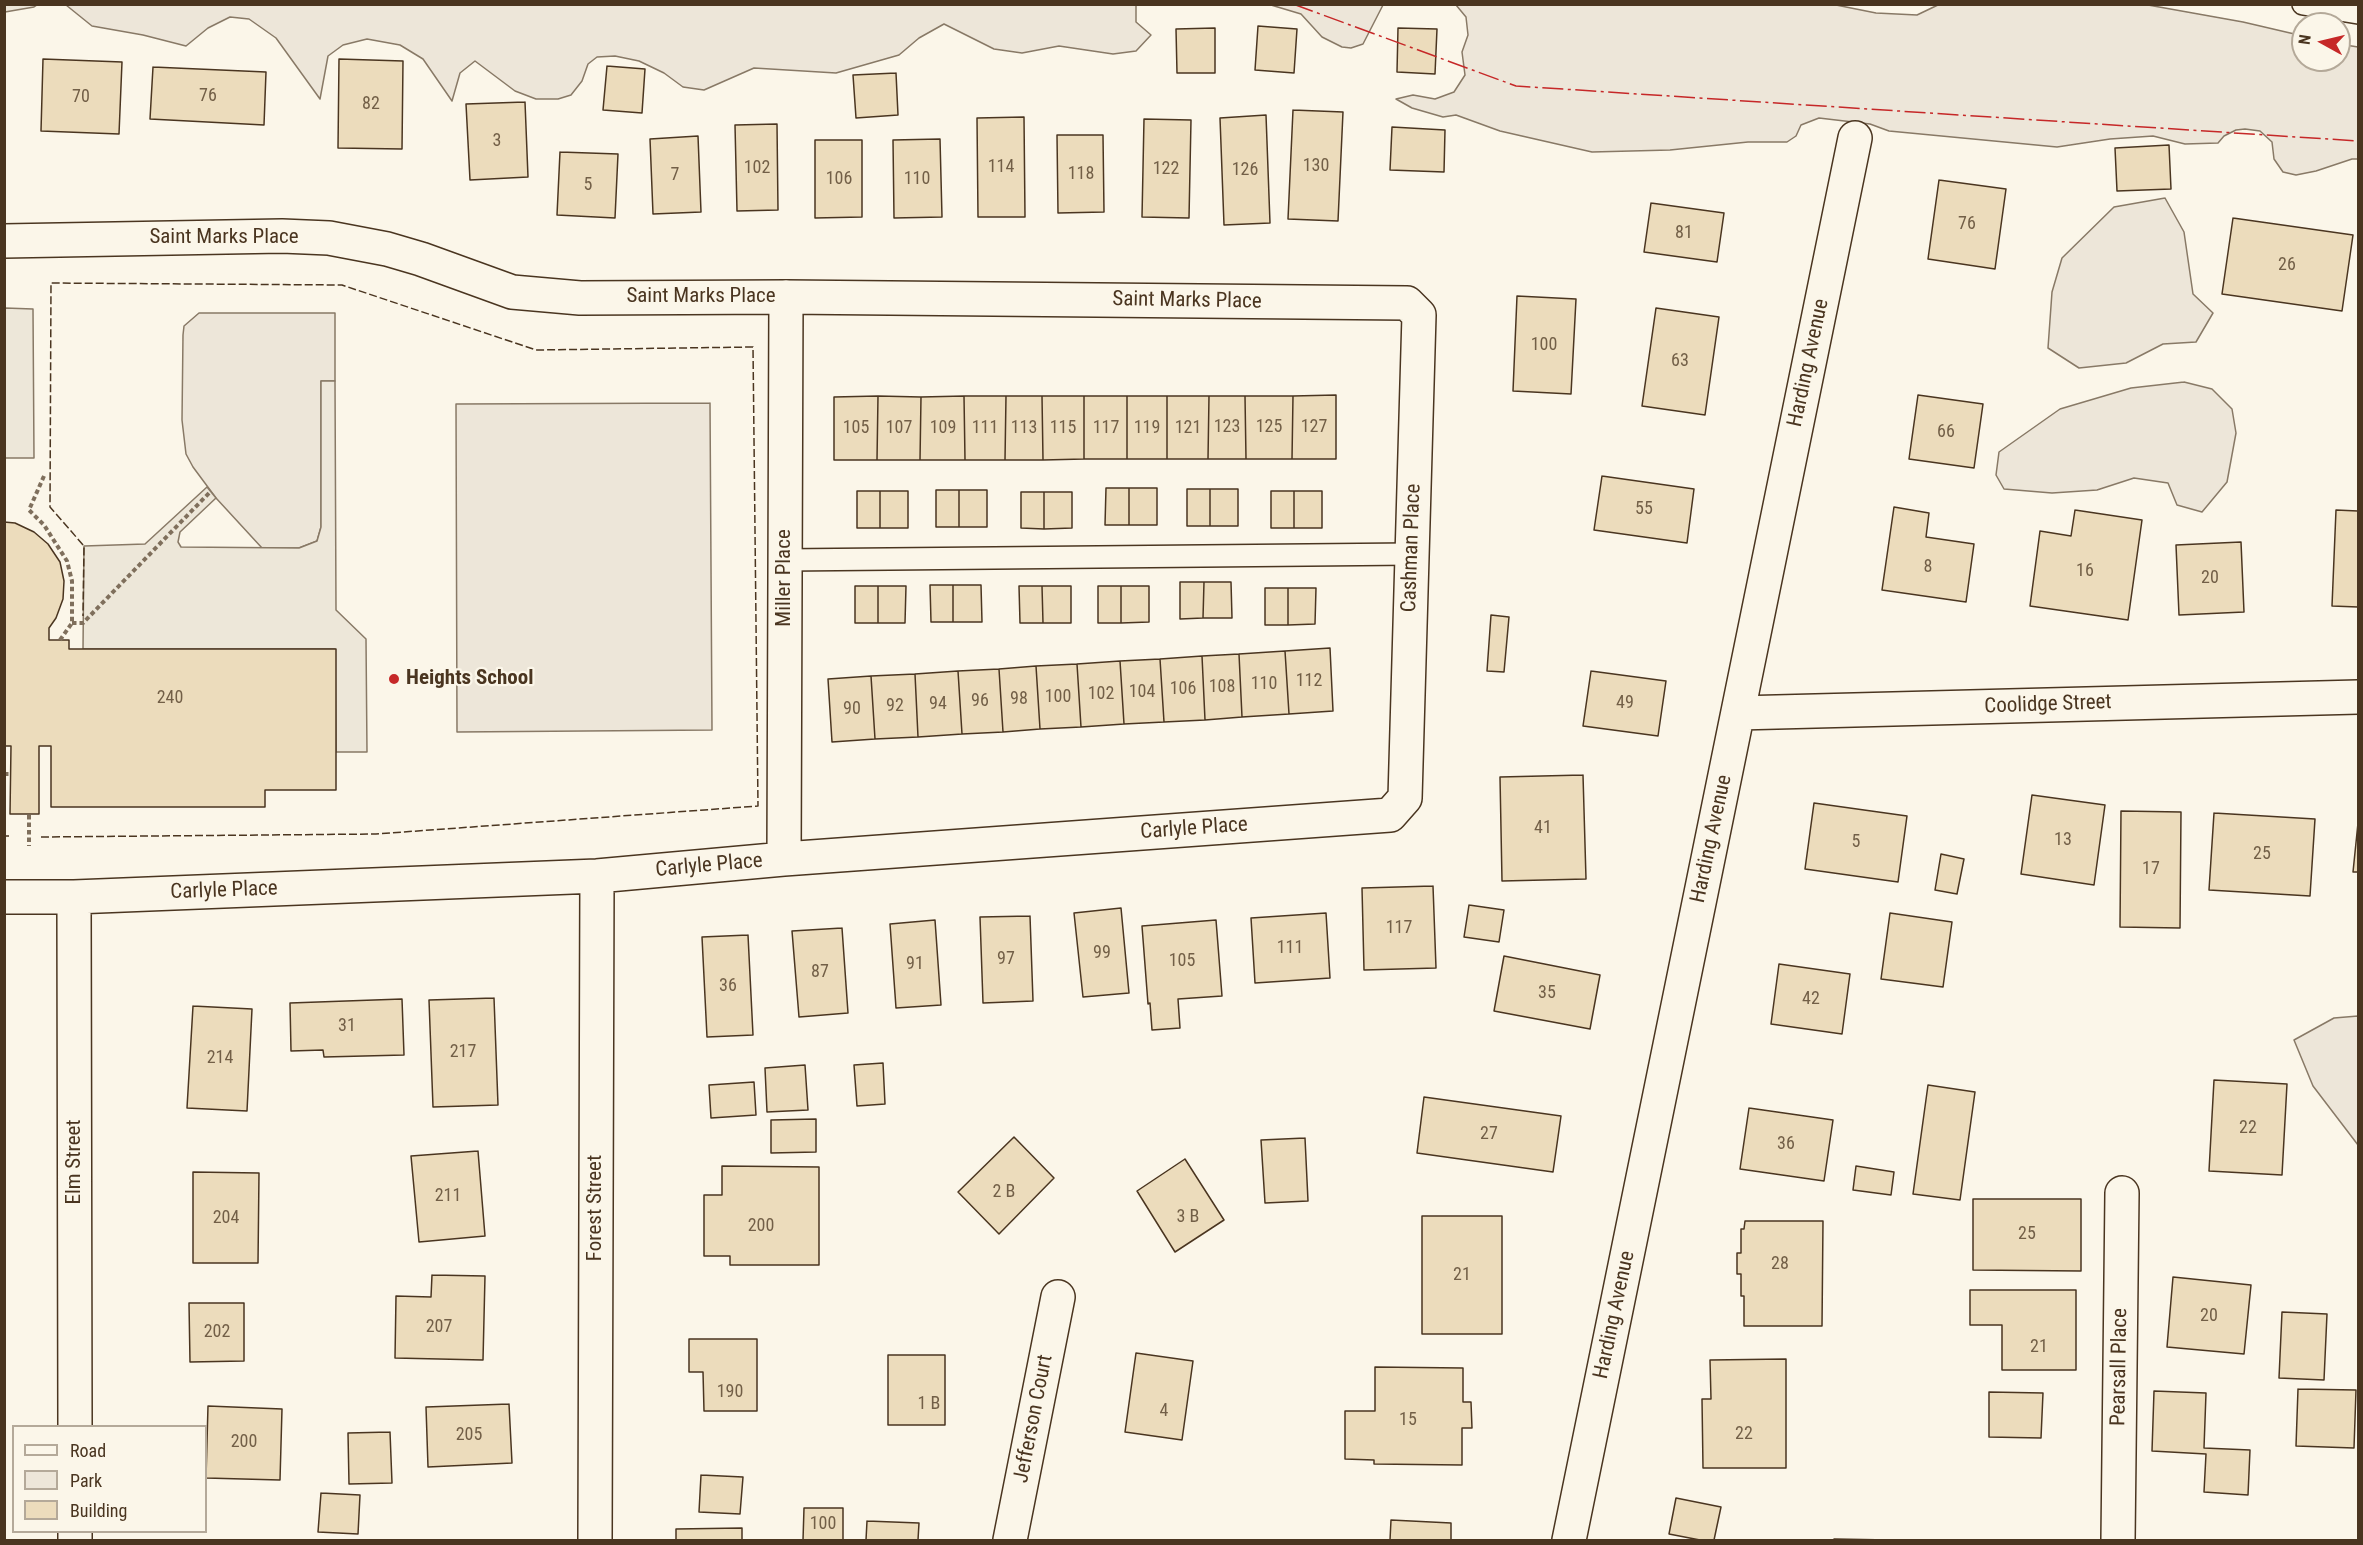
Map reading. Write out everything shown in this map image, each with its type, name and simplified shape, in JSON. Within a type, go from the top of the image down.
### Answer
[{"type":"street","name":"Harding Avenue","points":[[1569,1540],[1855,138]]},
{"type":"street","name":"Saint Marks Place","points":[[4,240],[282,236],[329,238],[398,252],[512,292],[580,298],[786,297],[1407,303]]},
{"type":"street","name":"Miller Place","points":[[784,859],[786,297]]},
{"type":"street","name":"Cashman Place","points":[[1405,798],[1419,315],[1407,303]]},
{"type":"street","name":"Coolidge Street","points":[[1738,713],[2358,697]]},
{"type":"street","name":"Carlyle Place","points":[[4,897],[74,897],[597,876],[784,859],[1390,815],[1405,798]]},
{"type":"street","name":"Forest Street","points":[[595,1540],[597,876]]},
{"type":"street","name":"Elm Street","points":[[74,897],[75,1425]]},
{"type":"street","name":"Pearsall Place","points":[[2118,1540],[2122,1193]]},
{"type":"street","name":"Jefferson Court","points":[[1010,1540],[1058,1297]]},
{"type":"lane","points":[[2303,4],[2358,13]]},
{"type":"lane","points":[[785,560],[1412,554]]},
{"type":"path","points":[[44,476],[29,510],[44,525],[67,561],[72,581],[72,623],[60,640]]},
{"type":"path","points":[[72,623],[83,623],[210,492]]},
{"type":"path","points":[[4,774],[11,774]]},
{"type":"path","points":[[28,814],[29,846]]},
{"type":"green space","points":[[5,4],[37,4],[37,5],[5,12]]},
{"type":"green space","points":[[1383,4],[1363,44],[1351,48],[1342,47],[1322,37],[1301,14],[1271,5]]},
{"type":"green space","points":[[1831,4],[1876,13],[1917,15],[1940,4],[2148,5],[2291,33],[2291,72],[2351,72],[2351,46],[2358,47],[2358,159],[2296,175],[2283,172],[2274,159],[2272,142],[2260,131],[2245,129],[2236,130],[2224,136],[2218,143],[2185,144],[2153,136],[2110,139],[2057,147],[1889,131],[1870,124],[1819,118],[1801,125],[1796,136],[1787,142],[1748,142],[1670,150],[1592,152],[1500,131],[1456,115],[1443,117],[1412,108],[1396,99],[1413,95],[1435,99],[1454,92],[1465,75],[1462,52],[1468,35],[1466,17],[1456,5]]},
{"type":"green space","points":[[66,5],[1136,5],[1136,22],[1151,35],[1136,51],[1113,54],[1059,46],[1022,53],[994,49],[944,24],[919,38],[899,55],[836,73],[754,68],[704,90],[683,87],[664,73],[639,61],[615,56],[597,57],[588,64],[582,81],[571,95],[558,99],[536,99],[515,91],[475,61],[460,73],[452,101],[423,59],[400,45],[367,39],[343,45],[328,56],[320,99],[276,38],[249,19],[230,17],[208,28],[186,46],[143,35],[92,26]]},
{"type":"green space","points":[[2165,198],[2184,232],[2193,294],[2213,313],[2196,342],[2163,344],[2126,363],[2079,368],[2048,348],[2052,292],[2062,258],[2114,207]]},
{"type":"green space","points":[[199,313],[335,313],[335,381],[321,381],[321,527],[317,541],[299,548],[262,548],[216,498],[186,454],[182,420],[183,335],[184,326]]},
{"type":"green space","points":[[2184,382],[2212,389],[2232,409],[2236,433],[2227,482],[2202,512],[2177,505],[2168,483],[2134,478],[2097,490],[2052,493],[2004,489],[1996,475],[1999,452],[2060,409],[2131,388]]},
{"type":"green space","points":[[710,403],[712,730],[457,732],[456,404]]},
{"type":"green space","points":[[2358,1016],[2358,1145],[2313,1086],[2294,1040],[2334,1018]]},
{"type":"shaded area","points":[[5,308],[33,309],[34,458],[5,458]]},
{"type":"shaded area","points":[[321,381],[335,381],[336,610],[366,639],[367,752],[336,752],[335,649],[83,649],[84,546],[145,544],[207,487],[216,498],[180,532],[178,542],[181,547],[299,548],[317,541],[321,527]]},
{"type":"building","points":[[1258,26],[1297,29],[1294,73],[1255,70]]},
{"type":"building","points":[[1215,28],[1215,73],[1177,73],[1176,29]]},
{"type":"building","points":[[1398,28],[1437,29],[1435,74],[1397,72]]},
{"type":"building","points":[[43,59],[122,62],[119,134],[41,131]]},
{"type":"building","points":[[339,59],[403,61],[402,149],[338,148]]},
{"type":"building","points":[[607,66],[645,69],[642,113],[603,110]]},
{"type":"building","points":[[153,67],[266,72],[264,125],[150,119]]},
{"type":"building","points":[[896,73],[898,115],[856,118],[853,75]]},
{"type":"building","points":[[525,102],[528,177],[470,180],[466,104]]},
{"type":"building","points":[[1293,110],[1343,112],[1338,221],[1288,219]]},
{"type":"building","points":[[1266,115],[1270,223],[1224,225],[1220,118]]},
{"type":"building","points":[[1024,117],[1025,217],[978,217],[977,118]]},
{"type":"building","points":[[1144,119],[1191,120],[1189,218],[1142,217]]},
{"type":"building","points":[[777,124],[778,210],[737,211],[735,125]]},
{"type":"building","points":[[1392,127],[1445,130],[1444,172],[1390,170]]},
{"type":"building","points":[[1057,135],[1103,135],[1104,212],[1058,213]]},
{"type":"building","points":[[698,136],[701,212],[653,214],[650,139]]},
{"type":"building","points":[[940,139],[942,217],[894,218],[893,140]]},
{"type":"building","points":[[815,140],[862,140],[862,217],[815,218]]},
{"type":"building","points":[[2169,145],[2171,189],[2117,191],[2115,148]]},
{"type":"building","points":[[560,152],[618,154],[615,218],[557,215]]},
{"type":"building","points":[[1939,180],[2006,189],[1995,269],[1928,259]]},
{"type":"building","points":[[1651,203],[1724,213],[1717,262],[1644,252]]},
{"type":"building","points":[[2233,218],[2353,235],[2342,311],[2222,294]]},
{"type":"building","points":[[1517,296],[1576,299],[1571,394],[1513,391]]},
{"type":"building","points":[[1656,308],[1719,317],[1705,415],[1642,406]]},
{"type":"building","points":[[1336,395],[1336,459],[1292,459],[1293,396]]},
{"type":"building","points":[[1918,395],[1983,404],[1974,468],[1909,459]]},
{"type":"building","points":[[878,396],[877,460],[834,460],[834,397]]},
{"type":"building","points":[[878,396],[921,397],[920,460],[877,460]]},
{"type":"building","points":[[964,396],[965,460],[920,460],[921,397]]},
{"type":"building","points":[[964,396],[1006,396],[1005,460],[965,460]]},
{"type":"building","points":[[1006,396],[1042,396],[1043,460],[1005,460]]},
{"type":"building","points":[[1042,396],[1084,396],[1084,459],[1043,460]]},
{"type":"building","points":[[1084,396],[1127,396],[1127,459],[1084,459]]},
{"type":"building","points":[[1127,396],[1167,396],[1167,459],[1127,459]]},
{"type":"building","points":[[1167,396],[1209,396],[1208,459],[1167,459]]},
{"type":"building","points":[[1209,396],[1245,396],[1246,459],[1208,459]]},
{"type":"building","points":[[1245,396],[1293,396],[1292,459],[1246,459]]},
{"type":"building","points":[[1602,476],[1694,489],[1687,543],[1594,530]]},
{"type":"building","points":[[1106,488],[1129,488],[1129,525],[1105,525]]},
{"type":"building","points":[[1129,488],[1157,488],[1157,525],[1129,525]]},
{"type":"building","points":[[1187,489],[1210,489],[1210,526],[1187,526]]},
{"type":"building","points":[[1210,489],[1238,489],[1238,526],[1210,526]]},
{"type":"building","points":[[936,490],[959,490],[959,527],[936,527]]},
{"type":"building","points":[[959,490],[987,490],[987,527],[959,527]]},
{"type":"building","points":[[857,491],[880,491],[880,528],[857,528]]},
{"type":"building","points":[[880,491],[908,491],[908,528],[880,528]]},
{"type":"building","points":[[1271,491],[1294,491],[1294,528],[1271,528]]},
{"type":"building","points":[[1294,491],[1322,491],[1322,528],[1294,528]]},
{"type":"building","points":[[1021,492],[1044,492],[1044,529],[1021,528]]},
{"type":"building","points":[[1044,492],[1072,492],[1072,528],[1044,529]]},
{"type":"building","points":[[1894,507],[1929,513],[1926,537],[1974,544],[1966,602],[1882,590]]},
{"type":"building","points":[[2075,510],[2142,520],[2128,620],[2030,606],[2040,531],[2071,536]]},
{"type":"building","points":[[2336,510],[2358,511],[2358,607],[2332,606]]},
{"type":"building","points":[[4,522],[15,523],[34,532],[48,544],[60,562],[64,581],[63,599],[56,618],[49,628],[49,640],[69,640],[69,649],[336,649],[336,790],[265,790],[265,807],[51,807],[51,746],[39,746],[39,814],[10,814],[11,746],[4,746]]},
{"type":"building","points":[[2241,542],[2244,612],[2179,615],[2176,545]]},
{"type":"building","points":[[1180,582],[1204,582],[1203,618],[1180,619]]},
{"type":"building","points":[[1204,582],[1231,582],[1232,618],[1203,618]]},
{"type":"building","points":[[930,585],[953,585],[953,622],[931,622]]},
{"type":"building","points":[[953,585],[981,585],[982,622],[953,622]]},
{"type":"building","points":[[855,586],[878,586],[878,623],[855,623]]},
{"type":"building","points":[[878,586],[906,586],[905,623],[878,623]]},
{"type":"building","points":[[1019,586],[1042,586],[1043,623],[1020,623]]},
{"type":"building","points":[[1042,586],[1071,586],[1071,623],[1043,623]]},
{"type":"building","points":[[1098,586],[1121,586],[1121,623],[1098,623]]},
{"type":"building","points":[[1121,586],[1149,586],[1149,622],[1121,623]]},
{"type":"building","points":[[1265,588],[1288,588],[1288,625],[1265,625]]},
{"type":"building","points":[[1288,588],[1316,588],[1315,624],[1288,625]]},
{"type":"building","points":[[1491,615],[1509,617],[1504,672],[1487,671]]},
{"type":"building","points":[[1330,648],[1333,711],[1289,714],[1285,651]]},
{"type":"building","points":[[1285,651],[1289,714],[1242,717],[1239,654]]},
{"type":"building","points":[[1239,654],[1242,717],[1205,720],[1202,656]]},
{"type":"building","points":[[1202,656],[1205,720],[1164,722],[1160,659]]},
{"type":"building","points":[[1160,659],[1164,722],[1124,724],[1120,661]]},
{"type":"building","points":[[1120,661],[1124,724],[1081,727],[1077,664]]},
{"type":"building","points":[[1077,664],[1081,727],[1040,729],[1036,666]]},
{"type":"building","points":[[1036,666],[1040,729],[1003,732],[999,669]]},
{"type":"building","points":[[999,669],[1003,732],[962,734],[958,671]]},
{"type":"building","points":[[958,671],[962,734],[918,737],[915,674]]},
{"type":"building","points":[[1591,671],[1666,681],[1658,736],[1583,726]]},
{"type":"building","points":[[915,674],[918,737],[875,739],[871,676]]},
{"type":"building","points":[[871,676],[875,739],[832,742],[828,679]]},
{"type":"building","points":[[1583,775],[1586,879],[1502,881],[1500,777]]},
{"type":"building","points":[[2032,795],[2105,805],[2094,885],[2021,874]]},
{"type":"building","points":[[1814,803],[1907,816],[1898,882],[1805,869]]},
{"type":"building","points":[[2121,811],[2181,812],[2180,928],[2120,927]]},
{"type":"building","points":[[2214,813],[2315,819],[2310,896],[2209,890]]},
{"type":"building","points":[[2358,823],[2358,872],[2353,872]]},
{"type":"building","points":[[1941,854],[1964,859],[1957,894],[1935,890]]},
{"type":"building","points":[[1433,886],[1436,968],[1364,970],[1362,888]]},
{"type":"building","points":[[1469,905],[1504,910],[1499,942],[1464,937]]},
{"type":"building","points":[[1121,908],[1129,993],[1083,997],[1074,913]]},
{"type":"building","points":[[1326,913],[1330,978],[1255,983],[1251,918]]},
{"type":"building","points":[[1890,913],[1952,922],[1943,987],[1881,979]]},
{"type":"building","points":[[1030,916],[1033,1001],[983,1003],[980,917]]},
{"type":"building","points":[[935,920],[941,1005],[896,1008],[890,924]]},
{"type":"building","points":[[1216,920],[1222,996],[1178,999],[1180,1028],[1152,1030],[1142,926]]},
{"type":"building","points":[[842,928],[848,1013],[799,1017],[792,931]]},
{"type":"building","points":[[748,935],[753,1035],[707,1037],[702,937]]},
{"type":"building","points":[[1504,956],[1600,975],[1590,1029],[1494,1011]]},
{"type":"building","points":[[1779,964],[1850,974],[1842,1034],[1771,1024]]},
{"type":"building","points":[[494,998],[498,1105],[433,1107],[429,1000]]},
{"type":"building","points":[[402,999],[404,1055],[324,1057],[323,1050],[291,1051],[290,1003]]},
{"type":"building","points":[[193,1006],[252,1009],[247,1111],[187,1108]]},
{"type":"building","points":[[883,1063],[885,1104],[857,1106],[854,1065]]},
{"type":"building","points":[[805,1065],[808,1110],[767,1112],[765,1068]]},
{"type":"building","points":[[2214,1080],[2287,1084],[2282,1175],[2209,1171]]},
{"type":"building","points":[[754,1082],[756,1115],[711,1118],[709,1085]]},
{"type":"building","points":[[1928,1085],[1975,1092],[1960,1200],[1913,1194]]},
{"type":"building","points":[[1424,1097],[1561,1116],[1553,1172],[1417,1153]]},
{"type":"building","points":[[1749,1108],[1833,1120],[1824,1181],[1740,1169]]},
{"type":"building","points":[[816,1119],[816,1152],[771,1153],[771,1120]]},
{"type":"building","points":[[1014,1137],[1054,1178],[999,1234],[958,1192]]},
{"type":"building","points":[[1305,1138],[1308,1201],[1265,1203],[1261,1140]]},
{"type":"building","points":[[478,1151],[485,1236],[419,1242],[411,1156]]},
{"type":"building","points":[[1185,1159],[1224,1220],[1175,1252],[1137,1191]]},
{"type":"building","points":[[722,1166],[819,1167],[819,1265],[730,1265],[730,1256],[704,1256],[704,1195],[722,1195]]},
{"type":"building","points":[[1856,1166],[1894,1172],[1891,1195],[1853,1190]]},
{"type":"building","points":[[193,1172],[259,1173],[258,1263],[193,1263]]},
{"type":"building","points":[[1973,1199],[2081,1199],[2081,1271],[1973,1270]]},
{"type":"building","points":[[1422,1216],[1502,1216],[1502,1334],[1422,1334]]},
{"type":"building","points":[[1745,1221],[1823,1221],[1822,1326],[1744,1326],[1744,1296],[1741,1296],[1741,1274],[1737,1274],[1737,1253],[1741,1253],[1741,1229],[1744,1229]]},
{"type":"building","points":[[432,1275],[485,1276],[483,1360],[395,1358],[396,1296],[431,1297]]},
{"type":"building","points":[[2173,1277],[2251,1285],[2244,1354],[2167,1347]]},
{"type":"building","points":[[1970,1290],[2076,1290],[2076,1370],[2002,1370],[2002,1325],[1970,1325]]},
{"type":"building","points":[[189,1303],[244,1303],[244,1361],[190,1362]]},
{"type":"building","points":[[2282,1312],[2327,1314],[2324,1380],[2279,1378]]},
{"type":"building","points":[[689,1339],[757,1339],[757,1411],[704,1411],[703,1372],[689,1372]]},
{"type":"building","points":[[1136,1353],[1193,1361],[1182,1440],[1125,1432]]},
{"type":"building","points":[[888,1355],[945,1355],[945,1425],[888,1425]]},
{"type":"building","points":[[1786,1359],[1786,1468],[1703,1468],[1702,1399],[1711,1399],[1710,1360]]},
{"type":"building","points":[[1375,1367],[1463,1368],[1463,1402],[1471,1402],[1472,1428],[1462,1428],[1462,1465],[1374,1464],[1374,1460],[1345,1459],[1345,1411],[1375,1411]]},
{"type":"building","points":[[2298,1389],[2356,1390],[2354,1448],[2296,1446]]},
{"type":"building","points":[[2154,1391],[2206,1393],[2204,1448],[2250,1450],[2248,1495],[2204,1492],[2206,1454],[2152,1451]]},
{"type":"building","points":[[1989,1392],[2043,1393],[2041,1438],[1989,1437]]},
{"type":"building","points":[[509,1404],[512,1463],[428,1467],[426,1407]]},
{"type":"building","points":[[208,1406],[282,1409],[280,1480],[207,1478]]},
{"type":"building","points":[[390,1432],[392,1483],[349,1484],[348,1433]]},
{"type":"building","points":[[701,1475],[743,1477],[740,1514],[699,1512]]},
{"type":"building","points":[[321,1493],[360,1495],[358,1534],[318,1532]]},
{"type":"building","points":[[1676,1498],[1721,1507],[1714,1540],[1700,1540],[1669,1534]]},
{"type":"building","points":[[804,1508],[843,1508],[843,1540],[803,1540]]},
{"type":"building","points":[[1391,1520],[1451,1523],[1451,1540],[1390,1540]]},
{"type":"building","points":[[867,1521],[919,1523],[918,1540],[866,1540]]},
{"type":"building","points":[[742,1528],[742,1540],[676,1540],[676,1529]]},
{"type":"building","points":[[1834,1539],[1890,1540],[1834,1540]]},
{"type":"fence","points":[[41,837],[376,834],[758,806],[753,347],[536,350],[342,285],[51,283],[50,507],[84,546],[83,616]]},
{"type":"fence","points":[[4,836],[9,836]]},
{"type":"power","points":[[1293,4],[1516,86],[2358,141]]},
{"type":"place","name":"Heights School","points":[[394,679]]}]
